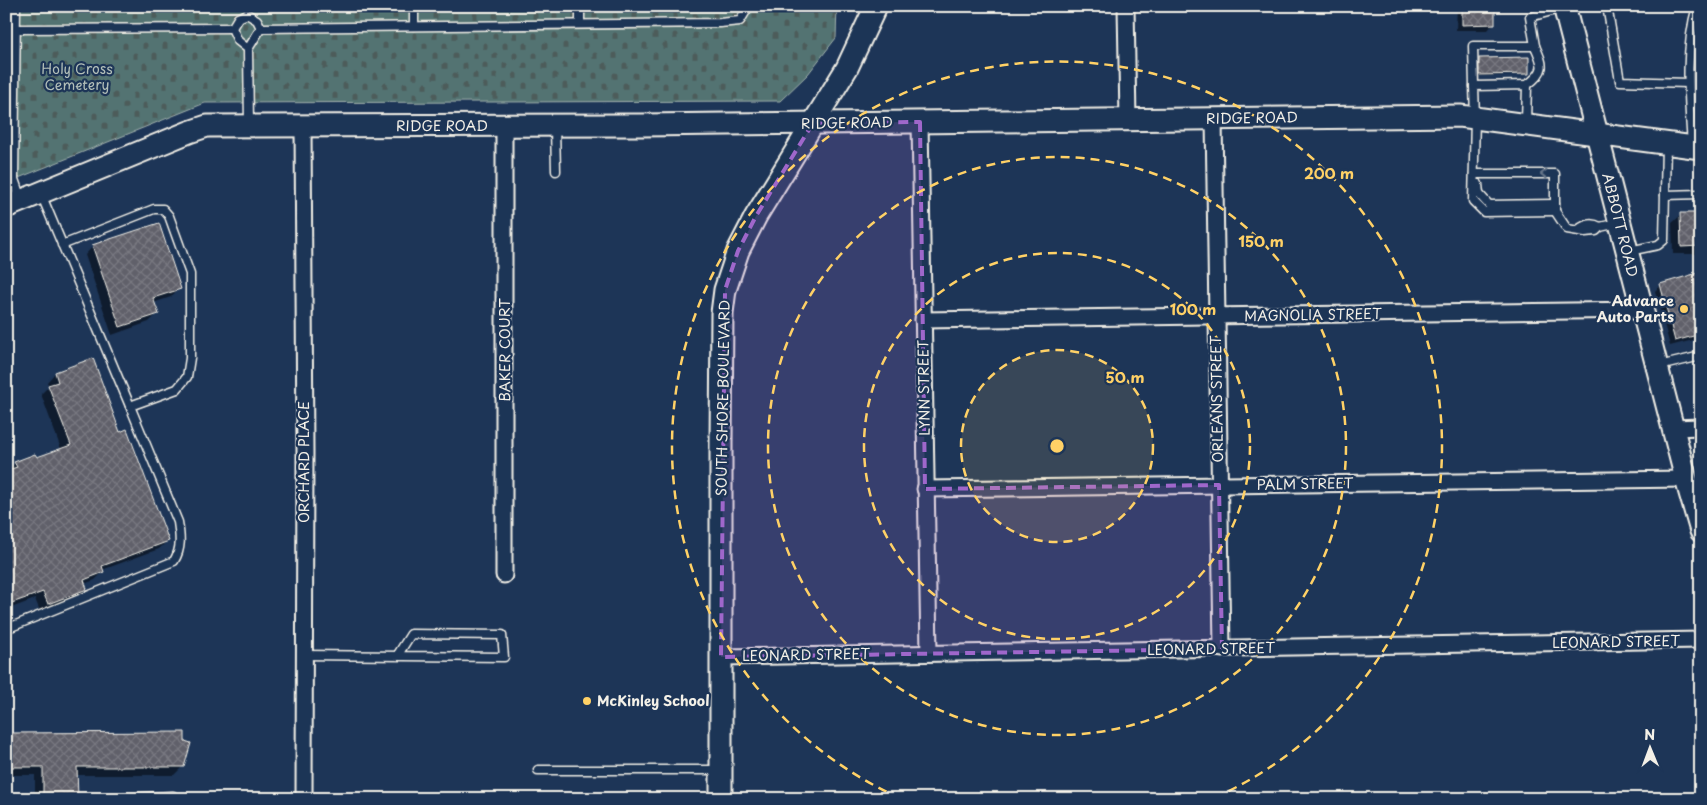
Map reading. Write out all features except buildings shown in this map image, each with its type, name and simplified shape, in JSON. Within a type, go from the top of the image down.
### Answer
[{"type":"street","name":"SOUTH SHORE BOULEVARD","points":[[721,799],[722,314],[725,290],[734,259],[751,224],[848,68],[876,6]]},
{"type":"street","points":[[1126,6],[1128,120]]},
{"type":"street","name":"ABBOTT ROAD","points":[[1564,7],[1597,134],[1610,225],[1627,251],[1686,479],[1700,524]]},
{"type":"street","name":"RIDGE ROAD","points":[[23,200],[206,126],[813,123],[1460,116],[1696,148]]},
{"type":"street","name":"ORLEANS STREET","points":[[1214,119],[1222,649]]},
{"type":"street","name":"LYNN STREET","points":[[920,122],[929,653]]},
{"type":"street","name":"BAKER COURT","points":[[504,125],[504,575]]},
{"type":"street","name":"ORCHARD PLACE","points":[[303,126],[305,452],[304,799]]},
{"type":"street","name":"MAGNOLIA STREET","points":[[923,320],[1642,310]]},
{"type":"street","points":[[1673,428],[1701,427]]},
{"type":"street","name":"PALM STREET","points":[[925,490],[1686,479]]},
{"type":"street","name":"LEONARD STREET","points":[[721,657],[1701,640]]},
{"type":"lane","points":[[6,629],[174,560],[179,553],[180,540],[178,522],[62,245],[23,200],[14,180],[16,6]]},
{"type":"lane","points":[[414,6],[414,26]]},
{"type":"lane","points":[[580,6],[580,24]]},
{"type":"lane","points":[[261,28],[740,21],[749,6]]},
{"type":"lane","points":[[1607,6],[1620,81],[1688,83]]},
{"type":"lane","points":[[1696,148],[1688,83],[1691,27],[1697,6]]},
{"type":"lane","points":[[1474,86],[1527,85],[1539,76],[1542,62],[1535,46],[1530,17],[1564,7]]},
{"type":"lane","points":[[232,28],[238,18],[247,10],[257,20],[261,28]]},
{"type":"lane","points":[[16,29],[232,28]]},
{"type":"lane","points":[[232,28],[238,41],[248,49]]},
{"type":"lane","points":[[250,126],[248,49],[261,28]]},
{"type":"lane","points":[[1535,46],[1474,46],[1474,201],[1484,212],[1555,208]]},
{"type":"lane","points":[[1526,124],[1527,85]]},
{"type":"lane","points":[[6,114],[15,115]]},
{"type":"lane","points":[[555,125],[556,171]]},
{"type":"lane","points":[[1627,251],[1658,245],[1664,240],[1666,144]]},
{"type":"lane","points":[[1474,174],[1555,174],[1555,208],[1567,229],[1585,232],[1596,231],[1610,225]]},
{"type":"lane","points":[[1484,174],[1479,180],[1479,194],[1488,205],[1555,208]]},
{"type":"lane","points":[[1665,195],[1701,194]]},
{"type":"lane","points":[[62,245],[154,209],[163,209],[169,216],[190,274],[190,358],[187,377],[177,389],[130,406]]},
{"type":"lane","points":[[1657,366],[1701,356]]},
{"type":"lane","points":[[303,656],[504,657],[502,635],[410,634],[397,656]]},
{"type":"lane","points":[[538,770],[721,770]]},
{"type":"lane","points":[[110,799],[173,796],[175,799]]},
{"type":"highlighted area","points":[[920,122],[925,489],[1219,485],[1222,649],[721,657],[725,290],[738,251],[756,216],[813,123]]},
{"type":"green space","name":"Holy Cross Cemetery","points":[[6,6],[837,6],[836,38],[808,74],[780,101],[205,103],[6,183]]},
{"type":"place","name":"Advance Auto Parts","points":[[1684,309]]},
{"type":"place","name":"McKinley School","points":[[587,701]]}]
